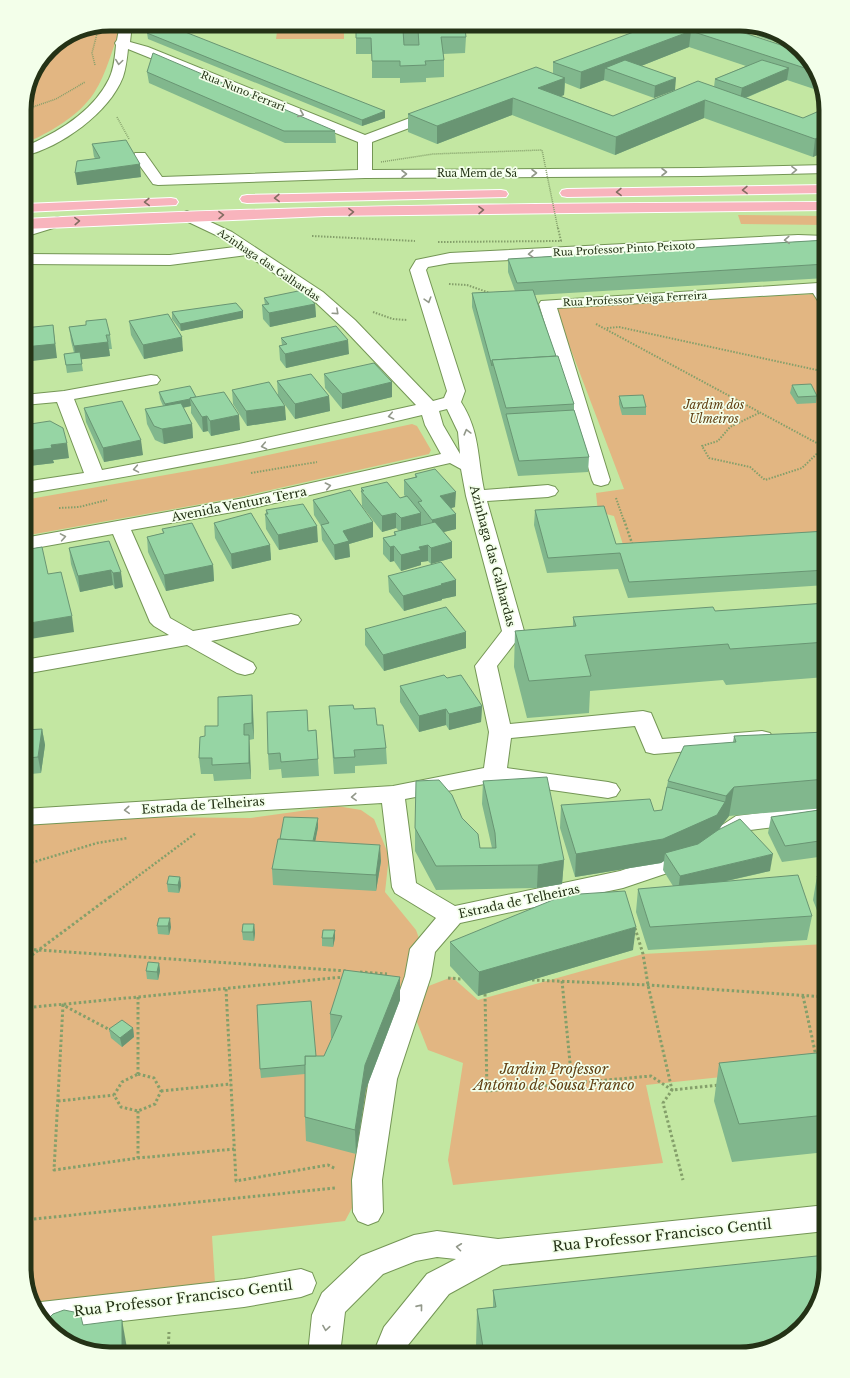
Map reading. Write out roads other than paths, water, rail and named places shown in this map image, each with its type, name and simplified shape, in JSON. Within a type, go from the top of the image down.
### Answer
[{"type":"highway","points":[[554,193],[819,189]]},
{"type":"highway","points":[[233,200],[514,194]]},
{"type":"highway","points":[[31,208],[819,208]]},
{"type":"highway","points":[[31,224],[187,208]]},
{"type":"street","points":[[31,149],[51,141],[84,117],[106,96],[116,77],[125,31]]},
{"type":"street","name":"Rua Nuno Ferrari","points":[[122,43],[144,50],[364,140]]},
{"type":"street","points":[[365,168],[364,140],[451,108]]},
{"type":"street","name":"Rua Mem de Sá","points":[[136,150],[158,181],[365,168],[692,172],[819,169]]},
{"type":"street","name":"Azinhaga das Galhardas","points":[[187,208],[317,295],[349,324],[429,408],[434,425],[452,457]]},
{"type":"street","points":[[31,230],[58,222]]},
{"type":"street","name":"Rua Professor Pinto Peixoto","points":[[452,402],[456,391],[418,270],[422,263],[450,258],[819,240]]},
{"type":"street","points":[[31,259],[130,261],[162,260],[250,250]]},
{"type":"street","name":"Rua Professor Veiga Ferreira","points":[[600,480],[547,304],[818,288],[819,290]]},
{"type":"street","points":[[31,399],[64,396],[151,380]]},
{"type":"street","points":[[64,396],[95,477]]},
{"type":"street","points":[[31,487],[95,477],[269,445],[452,402]]},
{"type":"street","name":"Azinhaga das Galhardas","points":[[452,402],[461,416],[468,433],[470,466],[476,496],[521,631],[486,666],[500,732],[495,774]]},
{"type":"street","points":[[452,457],[470,466]]},
{"type":"street","name":"Avenida Ventura Terra","points":[[31,543],[120,528],[244,504],[452,457]]},
{"type":"street","points":[[476,496],[548,491]]},
{"type":"street","points":[[120,528],[161,622],[245,668]]},
{"type":"street","points":[[31,666],[292,620]]},
{"type":"street","points":[[500,732],[642,718],[654,747],[779,736]]},
{"type":"street","points":[[393,794],[495,774],[608,790]]},
{"type":"street","name":"Estrada de Telheiras","points":[[31,818],[393,794],[404,887],[452,916],[624,879],[662,867],[694,855],[744,822],[819,814]]},
{"type":"street","points":[[368,1212],[359,1179],[383,1079],[418,976],[423,948],[452,916]]},
{"type":"street","name":"Rua Professor Francisco Gentil","points":[[324,1347],[328,1315],[333,1303],[354,1281],[372,1266],[414,1248],[437,1244],[498,1252],[819,1219]]},
{"type":"street","name":"Rua Professor Francisco Gentil","points":[[392,1345],[438,1284],[498,1252]]},
{"type":"street","name":"Rua Professor Francisco Gentil","points":[[47,1315],[244,1292],[300,1283]]},
{"type":"park label","name":"Jardim dos Ulmeiros","points":[[714,411]]},
{"type":"park label","name":"Jardim Professor António de Sousa Franco","points":[[554,1078]]}]
